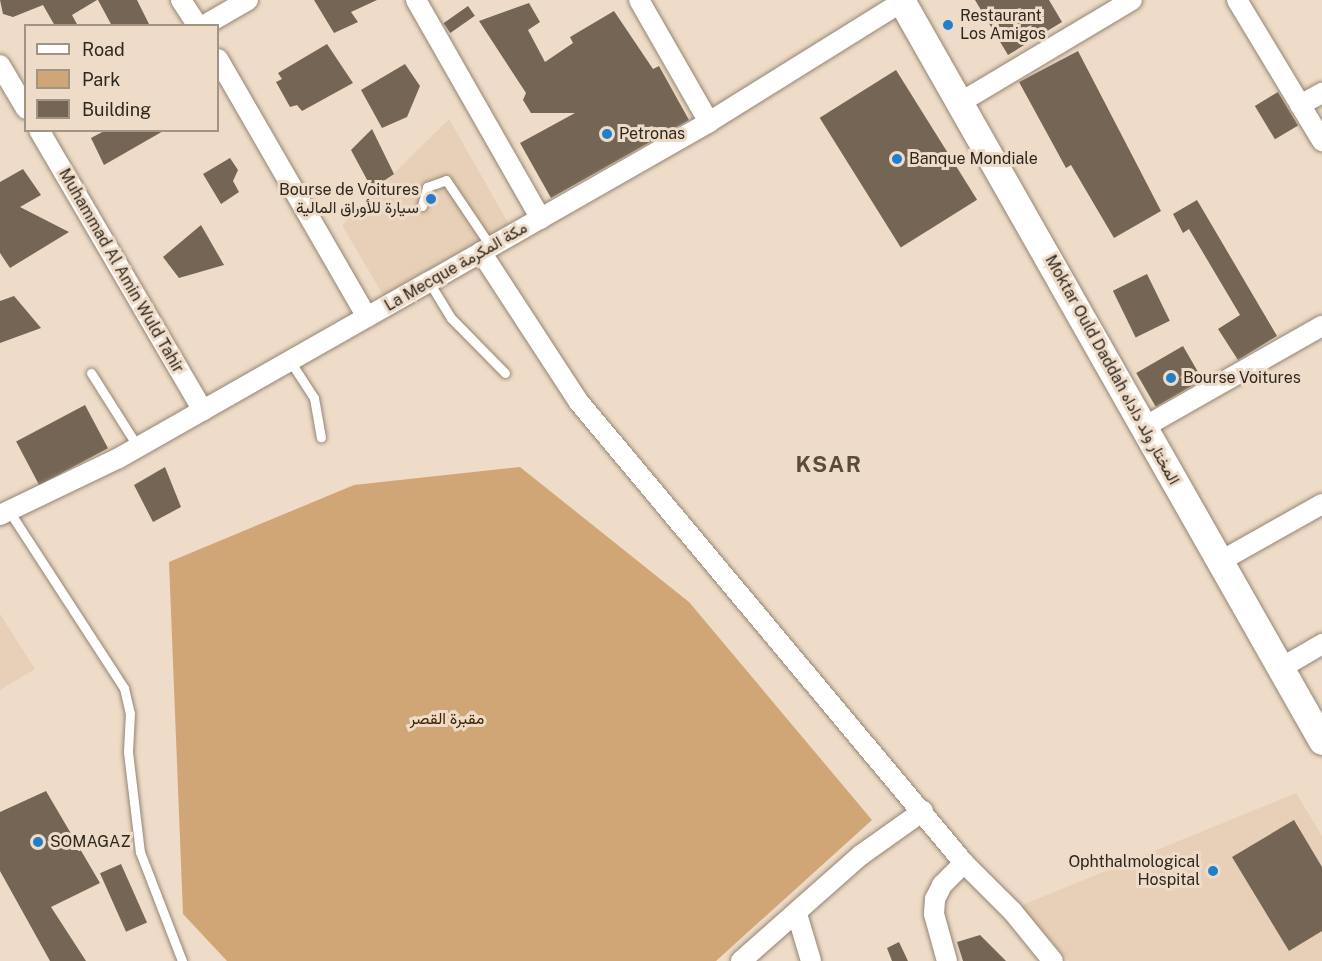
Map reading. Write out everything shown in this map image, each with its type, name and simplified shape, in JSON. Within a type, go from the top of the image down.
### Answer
[{"type":"main road","name":"Moktar Ould Daddah المختار ولد داداه","points":[[901,1],[962,102],[1219,562],[1322,741]]},
{"type":"street","points":[[181,0],[197,24]]},
{"type":"street","points":[[206,24],[248,0]]},
{"type":"street","points":[[416,0],[541,219]]},
{"type":"street","points":[[639,0],[709,122]]},
{"type":"street","points":[[962,102],[1132,0]]},
{"type":"street","points":[[1237,0],[1322,141]]},
{"type":"street","name":"La Mecque مكة المكرمة","points":[[3,507],[138,447],[203,411],[709,122],[901,1]]},
{"type":"street","points":[[219,61],[367,317]]},
{"type":"street","points":[[0,65],[7,92],[24,107]]},
{"type":"street","points":[[1300,105],[1322,93]]},
{"type":"street","name":"Muhammad Al Amin Wuld Tahir","points":[[40,132],[203,411]]},
{"type":"street","points":[[486,250],[578,401],[923,811],[964,863],[1013,912],[1053,961]]},
{"type":"street","points":[[1144,427],[1322,326]]},
{"type":"street","points":[[1219,562],[1322,504]]},
{"type":"street","points":[[1281,668],[1322,644]]},
{"type":"street","points":[[741,961],[797,914],[861,855],[923,811]]},
{"type":"street","points":[[946,961],[934,914],[935,900],[942,885],[964,863]]},
{"type":"street","points":[[797,914],[811,961]]},
{"type":"lane","points":[[422,206],[427,187],[446,180],[486,250]]},
{"type":"lane","points":[[429,282],[451,318],[505,373]]},
{"type":"lane","points":[[290,361],[314,398],[321,437]]},
{"type":"lane","points":[[91,373],[138,447]]},
{"type":"lane","points":[[3,507],[124,688],[129,713],[128,752],[140,852],[182,961]]},
{"type":"shaded area","name":"Bourse de Voitures سيارة للأوراق المالية","points":[[449,119],[511,228],[384,297],[342,225]]},
{"type":"shaded area","points":[[0,614],[35,669],[0,690]]},
{"type":"shaded area","name":"Ophthalmological Hospital","points":[[1296,793],[1322,836],[1322,961],[1069,961],[1020,906]]},
{"type":"green space","name":"مقبرة القصر","points":[[520,467],[689,602],[872,820],[716,961],[227,961],[183,914],[169,562],[354,485]]},
{"type":"building","points":[[0,0],[97,0],[72,15],[77,24],[54,24],[43,5],[13,17],[3,14]]},
{"type":"building","points":[[98,0],[137,0],[149,24],[111,24]]},
{"type":"building","points":[[314,0],[377,0],[351,12],[358,22],[334,33]]},
{"type":"building","points":[[975,0],[1049,0],[1062,22],[1008,55]]},
{"type":"building","points":[[529,3],[540,22],[528,30],[545,62],[573,43],[570,37],[614,11],[653,69],[659,66],[689,120],[551,198],[520,143],[575,113],[531,113],[523,100],[526,93],[479,21]]},
{"type":"building","points":[[468,6],[475,16],[450,33],[443,23]]},
{"type":"building","points":[[327,44],[353,83],[302,111],[297,105],[290,107],[276,82],[282,79],[278,73]]},
{"type":"building","points":[[1078,51],[1161,211],[1114,238],[1071,165],[1066,168],[1019,82]]},
{"type":"building","points":[[405,64],[420,86],[407,117],[382,128],[361,90]]},
{"type":"building","name":"Banque Mondiale","points":[[896,70],[977,200],[901,247],[820,118]]},
{"type":"building","points":[[1278,92],[1298,125],[1275,139],[1255,106]]},
{"type":"building","points":[[372,129],[394,174],[372,189],[351,150]]},
{"type":"building","points":[[102,132],[162,132],[104,165],[91,138]]},
{"type":"building","points":[[230,158],[238,170],[233,181],[239,192],[221,204],[203,174]]},
{"type":"building","points":[[23,169],[41,195],[20,207],[69,232],[10,268],[0,253],[0,182]]},
{"type":"building","points":[[1197,200],[1277,336],[1238,360],[1218,329],[1240,315],[1189,229],[1183,233],[1173,214]]},
{"type":"building","points":[[201,225],[224,265],[179,278],[163,257]]},
{"type":"building","points":[[1147,274],[1170,321],[1136,337],[1113,291]]},
{"type":"building","points":[[14,296],[41,328],[0,343],[0,301]]},
{"type":"building","name":"Bourse Voitures","points":[[1183,346],[1202,380],[1156,407],[1136,373]]},
{"type":"building","points":[[85,405],[108,448],[39,485],[16,442]]},
{"type":"building","points":[[165,467],[181,507],[153,522],[134,485]]},
{"type":"building","name":"SOMAGAZ","points":[[46,791],[100,883],[51,907],[86,961],[50,961],[0,871],[0,812]]},
{"type":"building","points":[[1294,820],[1322,867],[1322,931],[1289,951],[1232,857]]},
{"type":"building","points":[[121,864],[147,922],[126,932],[100,873]]},
{"type":"building","points":[[980,935],[1006,961],[963,961],[957,942]]},
{"type":"building","points":[[899,942],[908,961],[892,961],[887,948]]},
{"type":"place","name":"Restaurant Los Amigos","points":[[948,25]]},
{"type":"place","name":"Petronas","points":[[607,134]]},
{"type":"place","name":"Banque Mondiale","points":[[897,159]]},
{"type":"place","name":"Bourse de Voitures سيارة للأوراق المالية","points":[[431,199]]},
{"type":"place","name":"Bourse Voitures","points":[[1171,378]]},
{"type":"place","name":"SOMAGAZ","points":[[38,842]]},
{"type":"place","name":"Ophthalmological Hospital","points":[[1213,871]]},
{"type":"district","name":"KSAR","points":[[829,465]]}]
